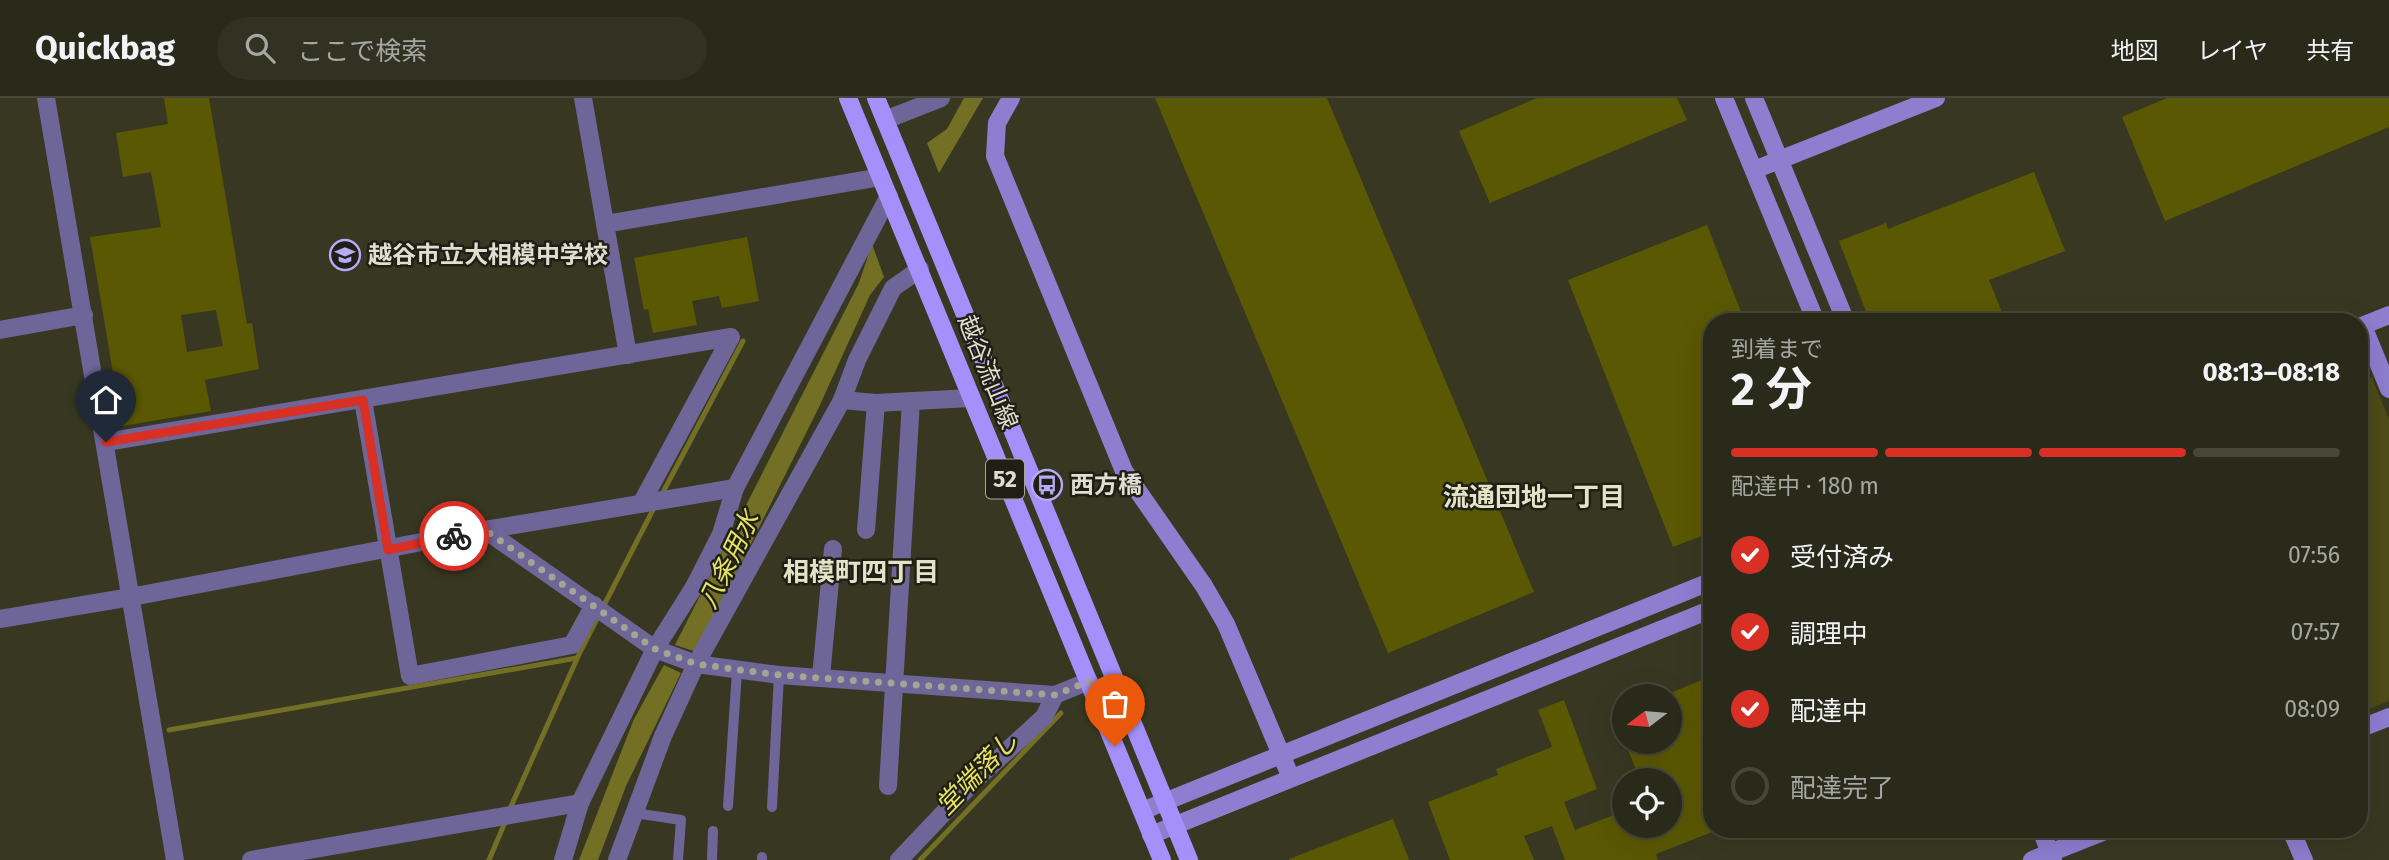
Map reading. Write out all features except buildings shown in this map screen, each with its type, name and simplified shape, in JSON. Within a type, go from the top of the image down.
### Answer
[{"type":"main road","name":"越谷流山線","points":[[848,98],[1162,860]]},
{"type":"main road","name":"越谷流山線","points":[[876,98],[1189,860]]},
{"type":"street","points":[[46,98],[175,860]]},
{"type":"street","points":[[583,98],[628,355]]},
{"type":"street","points":[[885,120],[942,98]]},
{"type":"street","points":[[1011,98],[997,123],[995,156],[1124,471],[1139,497],[1204,586],[1226,624],[1291,778]]},
{"type":"street","points":[[1724,98],[1812,313]]},
{"type":"street","points":[[1754,98],[1842,313]]},
{"type":"street","points":[[1754,170],[1936,98]]},
{"type":"street","points":[[605,224],[881,177]]},
{"type":"street","points":[[563,860],[580,803],[721,534],[735,488],[888,195]]},
{"type":"street","points":[[617,860],[692,662],[842,400],[857,360],[893,288],[920,269]]},
{"type":"street","points":[[0,330],[84,315]]},
{"type":"street","points":[[2368,324],[2389,315]]},
{"type":"street","points":[[106,442],[731,337],[641,504]]},
{"type":"street","points":[[2368,344],[2389,389]]},
{"type":"street","points":[[842,400],[876,403],[971,398]]},
{"type":"street","points":[[363,400],[410,676],[572,645],[593,605]]},
{"type":"street","points":[[888,786],[892,681],[911,401]]},
{"type":"street","points":[[866,530],[876,403]]},
{"type":"street","points":[[0,619],[388,550],[485,530],[735,488]]},
{"type":"street","points":[[485,530],[660,651],[692,662],[737,671],[779,675],[892,681],[1055,695],[1089,681]]},
{"type":"street","points":[[821,677],[833,549]]},
{"type":"street","points":[[1142,811],[1703,585]]},
{"type":"street","points":[[1151,835],[1703,614]]},
{"type":"street","points":[[900,860],[973,782],[1044,718],[1055,695]]},
{"type":"street","points":[[2368,725],[2389,717]]},
{"type":"street","points":[[251,860],[580,803]]},
{"type":"street","points":[[2044,838],[2052,856]]},
{"type":"street","points":[[2032,860],[2052,856],[2091,838]]},
{"type":"street","points":[[2294,838],[2304,860]]},
{"type":"lane","points":[[728,806],[737,671]]},
{"type":"lane","points":[[772,807],[779,675]]},
{"type":"lane","points":[[635,813],[681,820],[678,860]]},
{"type":"lane","points":[[712,860],[713,831]]},
{"type":"shaded area","points":[[2368,377],[2372,378],[2389,419],[2389,701],[2368,709]]},
{"type":"water","points":[[964,98],[983,98],[939,173],[927,143],[947,129]]},
{"type":"water","name":"八条用水","points":[[872,244],[884,277],[870,295],[819,407],[697,652],[675,645],[859,283]]},
{"type":"water","points":[[664,665],[681,673],[626,786],[598,860],[579,860],[634,719]]},
{"type":"waterway","points":[[661,496],[743,341]]},
{"type":"waterway","points":[[509,811],[580,652],[656,504]]},
{"type":"waterway","points":[[169,730],[577,658]]},
{"type":"waterway","name":"堂端落し","points":[[920,860],[1061,713]]},
{"type":"waterway","points":[[489,860],[506,820]]},
{"type":"way so far","points":[[454,536],[485,530],[655,649],[696,664],[779,675],[892,681],[1055,695],[1089,681],[1115,746]]},
{"type":"place","name":"越谷市立大相模中学校","points":[[345,255]]},
{"type":"place","name":"西方橋","points":[[1047,485]]},
{"type":"district","name":"流通団地一丁目","points":[[1534,497]]},
{"type":"district","name":"相模町四丁目","points":[[861,572]]},
{"type":"route","points":[[106,442],[363,400],[388,550],[454,536]]}]
